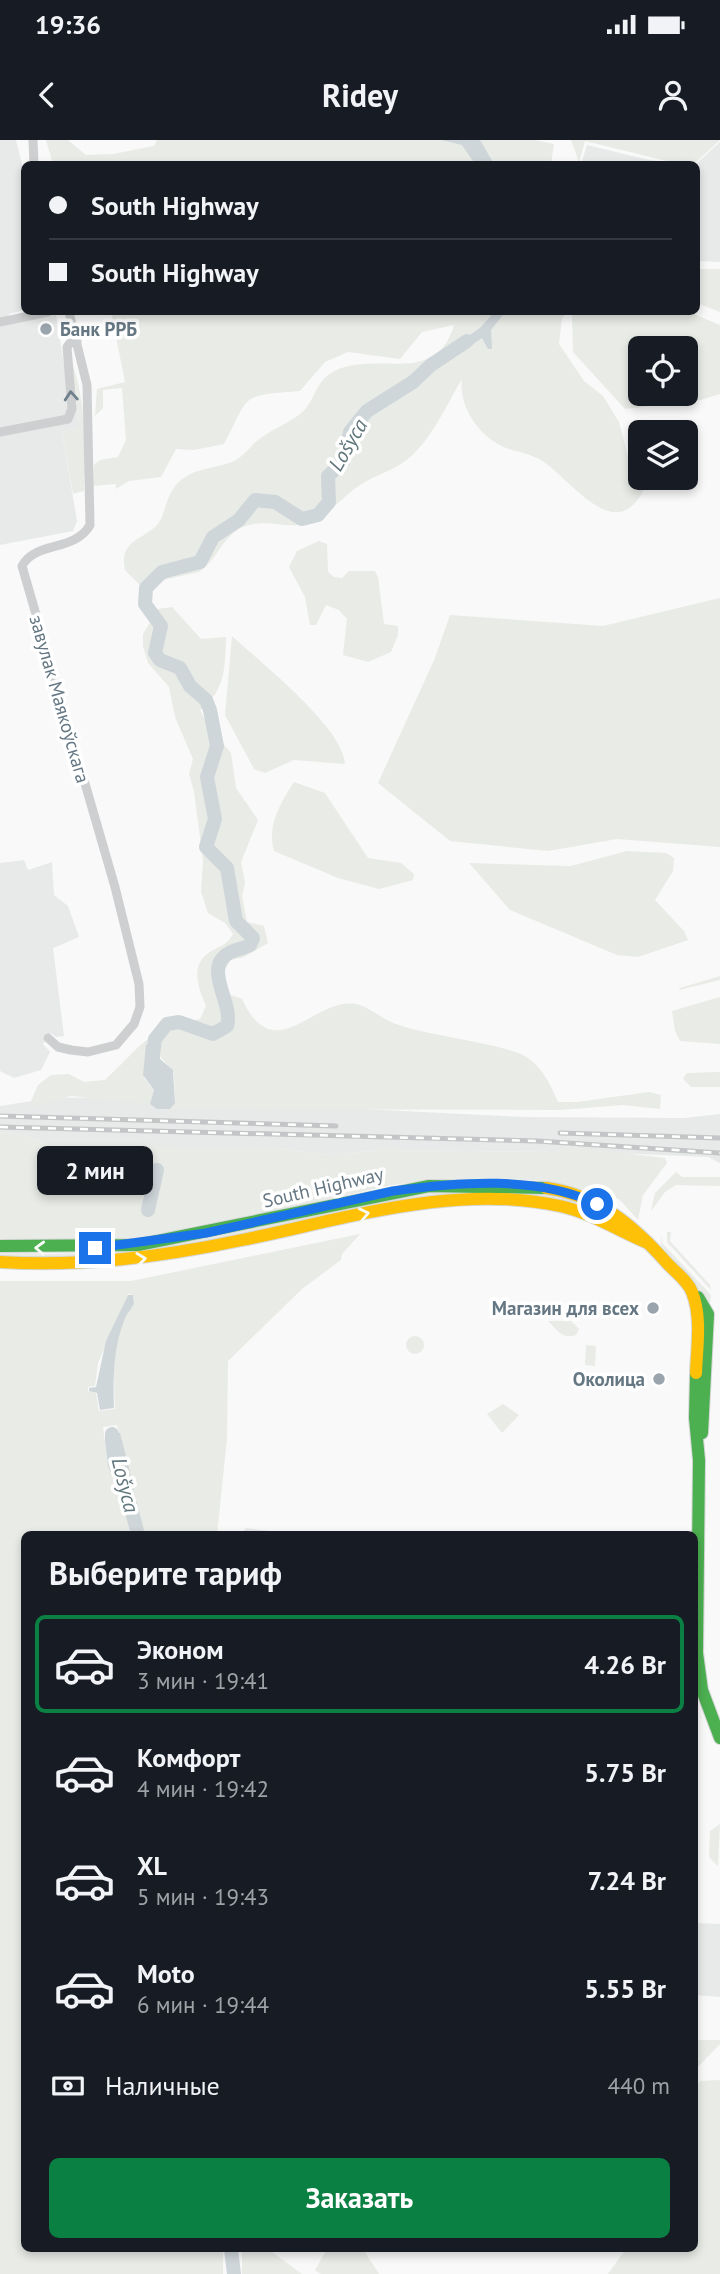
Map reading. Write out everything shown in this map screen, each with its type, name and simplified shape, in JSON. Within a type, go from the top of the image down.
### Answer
[{"type":"main road","name":"South Highway","points":[[0,1246],[95,1248],[138,1245],[206,1233],[393,1191],[429,1186],[488,1185],[548,1188],[578,1195],[615,1213],[635,1228],[648,1244]]},
{"type":"main road","name":"South Highway","points":[[0,1262],[94,1263],[177,1254],[410,1205],[478,1200],[561,1206],[585,1212],[627,1236],[648,1244]]},
{"type":"main road","points":[[648,1244],[691,1289],[708,1314],[708,1362],[699,1460],[698,1556]]},
{"type":"main road","points":[[698,1660],[702,1689],[720,1738]]},
{"type":"street","points":[[33,140],[34,161]]},
{"type":"street","points":[[0,322],[34,315]]},
{"type":"street","name":"завулак Маякоўскага","points":[[48,1038],[58,1047],[71,1050],[102,1050],[124,1037],[134,1024],[140,1007],[139,984],[115,887],[22,566],[34,554],[78,540],[90,525],[87,385],[70,315]]},
{"type":"street","points":[[0,432],[68,419],[72,408],[67,347],[77,341]]},
{"type":"shaded area","points":[[0,140],[16,140],[21,161],[21,311],[9,314],[9,321],[56,315],[66,376],[73,374],[79,424],[77,428],[62,432],[77,521],[73,531],[0,545]]},
{"type":"shaded area","points":[[46,140],[68,140],[86,155],[113,154],[154,146],[157,140],[535,140],[554,144],[551,161],[52,161]]},
{"type":"shaded area","points":[[571,140],[720,140],[697,161],[667,161],[585,141],[579,161]]},
{"type":"shaded area","points":[[720,142],[720,262],[700,261],[699,161]]},
{"type":"shaded area","points":[[587,145],[656,161],[582,161]]},
{"type":"shaded area","points":[[700,269],[720,269],[720,312],[700,304]]},
{"type":"shaded area","points":[[112,315],[566,315],[562,318],[559,344],[584,381],[603,396],[619,422],[628,456],[628,490],[643,490],[635,503],[622,511],[609,511],[596,505],[544,462],[499,445],[489,438],[468,411],[462,379],[437,424],[414,454],[398,466],[359,486],[319,519],[298,525],[251,524],[230,536],[211,562],[199,572],[140,585],[125,570],[125,553],[132,543],[159,523],[171,492],[186,476],[238,459],[263,436],[299,415],[321,382],[334,371],[361,364],[423,361],[436,354],[446,343],[454,325],[422,332],[400,359],[348,352],[325,362],[300,391],[266,394],[249,400],[224,444],[194,450],[176,449],[161,477],[129,481],[116,489],[116,484],[93,486],[94,465],[100,460],[118,457],[126,440],[122,388],[103,390],[103,408],[95,416],[97,389],[125,382]]},
{"type":"shaded area","points":[[696,315],[720,325],[720,394],[698,400],[698,336],[628,336],[628,406],[650,406],[625,409],[573,352],[572,316]]},
{"type":"shaded area","points":[[72,363],[83,410],[85,442],[84,491],[73,494],[62,432],[77,428],[79,423]]},
{"type":"shaded area","points":[[319,541],[327,544],[328,572],[334,577],[342,578],[349,571],[375,571],[384,624],[398,626],[398,635],[391,652],[368,662],[343,655],[347,619],[339,610],[326,605],[316,625],[310,625],[305,597],[289,567],[297,551]]},
{"type":"shaded area","points":[[720,598],[720,847],[617,839],[548,851],[450,841],[378,783],[435,658],[450,615],[603,626]]},
{"type":"shaded area","points":[[172,607],[201,639],[226,637],[224,668],[219,686],[200,710],[209,727],[231,753],[236,788],[258,820],[241,862],[245,883],[242,896],[247,922],[264,926],[268,943],[244,957],[231,960],[219,979],[226,993],[242,999],[255,1019],[268,1029],[281,1030],[325,1010],[356,1004],[411,1029],[519,1053],[542,1072],[558,1102],[649,1092],[661,1095],[660,1109],[622,1105],[561,1110],[170,1109],[175,1103],[174,1073],[149,1043],[144,1078],[154,1090],[150,1104],[71,1096],[35,1107],[31,1101],[38,1085],[51,1075],[69,1074],[84,1082],[105,1080],[137,1048],[156,1034],[200,1019],[206,1006],[199,986],[199,965],[207,954],[225,944],[233,934],[225,923],[208,913],[201,892],[203,861],[194,791],[189,774],[193,759],[175,717],[169,687],[148,663],[143,646],[143,634],[158,609]]},
{"type":"shaded area","points":[[232,636],[280,678],[316,715],[331,732],[341,749],[345,764],[294,760],[265,773],[254,769],[225,715]]},
{"type":"shaded area","points":[[294,782],[325,793],[368,858],[401,863],[414,874],[413,880],[379,889],[338,878],[274,851],[274,824]]},
{"type":"shaded area","points":[[627,851],[666,853],[674,858],[673,871],[655,900],[684,931],[688,940],[638,957],[617,955],[510,910],[469,863],[571,866]]},
{"type":"shaded area","points":[[24,860],[28,870],[52,862],[54,895],[68,906],[79,937],[53,948],[64,1036],[56,1037],[51,1033],[43,1044],[50,1052],[41,1070],[14,1078],[0,1071],[0,863]]},
{"type":"shaded area","points":[[720,976],[720,980],[679,990],[680,988]]},
{"type":"shaded area","points":[[720,997],[720,1044],[680,1041],[675,1031],[672,1011]]},
{"type":"shaded area","points":[[720,1072],[720,1087],[691,1087],[683,1079],[687,1073]]},
{"type":"shaded area","points":[[116,1097],[525,1117],[684,1118],[720,1114],[720,1163],[708,1157],[613,1153],[565,1146],[558,1152],[380,1150],[332,1155],[272,1148],[82,1147],[49,1145],[23,1135],[0,1132],[0,1106],[51,1098]]},
{"type":"shaded area","points":[[0,1132],[23,1135],[49,1145],[272,1148],[332,1155],[380,1150],[558,1152],[565,1146],[665,1158],[667,1163],[643,1195],[638,1220],[620,1200],[593,1186],[590,1191],[536,1180],[436,1180],[393,1185],[149,1238],[56,1243],[0,1240]]},
{"type":"shaded area","points":[[676,1172],[682,1177],[720,1177],[720,1186],[676,1185],[665,1192],[651,1211],[655,1193]]},
{"type":"shaded area","points":[[507,1191],[555,1196],[604,1214],[630,1230],[593,1212],[441,1196],[161,1252],[72,1260],[0,1256],[0,1251],[47,1254],[131,1251],[425,1192]]},
{"type":"shaded area","points":[[667,1232],[671,1232],[670,1241],[710,1285],[711,1290],[667,1242]]},
{"type":"shaded area","points":[[661,1233],[662,1243],[711,1295],[710,1303],[661,1245]]},
{"type":"shaded area","points":[[360,1234],[342,1254],[341,1260],[302,1289],[228,1361],[227,1438],[217,1531],[143,1531],[117,1425],[103,1427],[108,1466],[114,1481],[121,1488],[129,1531],[21,1531],[21,2252],[223,2252],[223,2274],[0,2274],[0,1281],[131,1281]],"holes":[[[128,1294],[133,1295],[134,1304],[126,1315],[115,1351],[115,1409],[99,1411],[96,1393],[88,1391],[88,1387],[95,1386],[98,1363]]]},
{"type":"shaded area","points":[[548,1321],[571,1321],[579,1329],[576,1335],[567,1336]]},
{"type":"shaded area","points":[[415,1336],[421,1339],[424,1345],[421,1351],[415,1354],[409,1351],[406,1345],[409,1339]]},
{"type":"shaded area","points":[[586,1345],[596,1346],[595,1366],[585,1365]]},
{"type":"shaded area","points":[[503,1404],[519,1415],[502,1433],[487,1414]]},
{"type":"shaded area","points":[[246,1528],[271,1531],[243,1531]]},
{"type":"shaded area","points":[[720,1824],[718,1866],[709,1857],[710,1831]]},
{"type":"shaded area","points":[[698,1923],[720,1924],[720,1997],[698,1995]]},
{"type":"shaded area","points":[[698,2040],[720,2040],[720,2044],[698,2067]]},
{"type":"shaded area","points":[[720,2080],[720,2274],[608,2274],[624,2252],[698,2252],[700,2081]]},
{"type":"shaded area","points":[[242,2252],[272,2252],[302,2274],[242,2274]]},
{"type":"shaded area","points":[[325,2252],[365,2252],[379,2274],[321,2274],[315,2270]]},
{"type":"water","points":[[442,140],[480,140],[492,161],[473,161],[462,145]]},
{"type":"water","points":[[491,315],[503,315],[491,330],[492,349],[488,349],[482,338],[463,351],[454,352],[454,347],[481,327]]},
{"type":"water","points":[[151,1043],[158,1048],[160,1059],[173,1070],[175,1103],[170,1109],[157,1109],[150,1104],[154,1090],[143,1075],[146,1045]]},
{"type":"water","points":[[128,1295],[133,1295],[134,1304],[125,1318],[118,1340],[114,1408],[100,1410],[97,1393],[89,1391],[89,1388],[96,1387],[106,1341]]},
{"type":"water","points":[[120,1433],[133,1484],[121,1488],[114,1481],[108,1466],[105,1441],[105,1436]]},
{"type":"waterway","name":"Lošyca","points":[[152,1063],[155,1039],[167,1024],[179,1022],[213,1034],[227,1026],[228,1017],[218,968],[221,960],[229,953],[250,945],[253,938],[236,921],[227,868],[206,847],[215,819],[207,777],[217,746],[210,710],[206,700],[190,686],[180,668],[160,660],[155,653],[161,626],[145,604],[146,588],[162,572],[200,562],[213,537],[239,520],[255,500],[275,502],[302,519],[318,515],[329,502],[328,476],[343,462],[350,432],[367,411],[413,382],[431,365],[467,341]]},
{"type":"waterway","name":"Lošyca","points":[[148,1210],[157,1170]]},
{"type":"waterway","name":"Lošyca","points":[[112,1434],[137,1531]]},
{"type":"waterway","name":"Lošyca","points":[[231,2252],[234,2274]]},
{"type":"railway","points":[[0,1116],[336,1126]]},
{"type":"railway","points":[[0,1127],[537,1141],[720,1153]]},
{"type":"railway","points":[[560,1133],[720,1138]]},
{"type":"traffic: fast","points":[[0,1246],[138,1245],[429,1186],[546,1188]]},
{"type":"traffic: fast","points":[[698,1297],[708,1314],[702,1433]]},
{"type":"traffic: fast","points":[[696,1373],[698,1556]]},
{"type":"traffic: fast","points":[[698,1660],[702,1690],[720,1738]]},
{"type":"traffic: slow","points":[[546,1188],[582,1197],[613,1214],[641,1236],[688,1284],[697,1311],[696,1373]]},
{"type":"traffic: slow","points":[[0,1262],[91,1262],[151,1256],[212,1246],[400,1206],[480,1199],[520,1200],[572,1209],[648,1243]]},
{"type":"place","name":"Банк РРБ","points":[[46,329]]},
{"type":"place","name":"Магазин для всех","points":[[653,1308]]},
{"type":"place","name":"Околица","points":[[659,1379]]},
{"type":"route","points":[[95,1248],[164,1241],[393,1191],[429,1186],[521,1185],[562,1190],[597,1204]]}]
